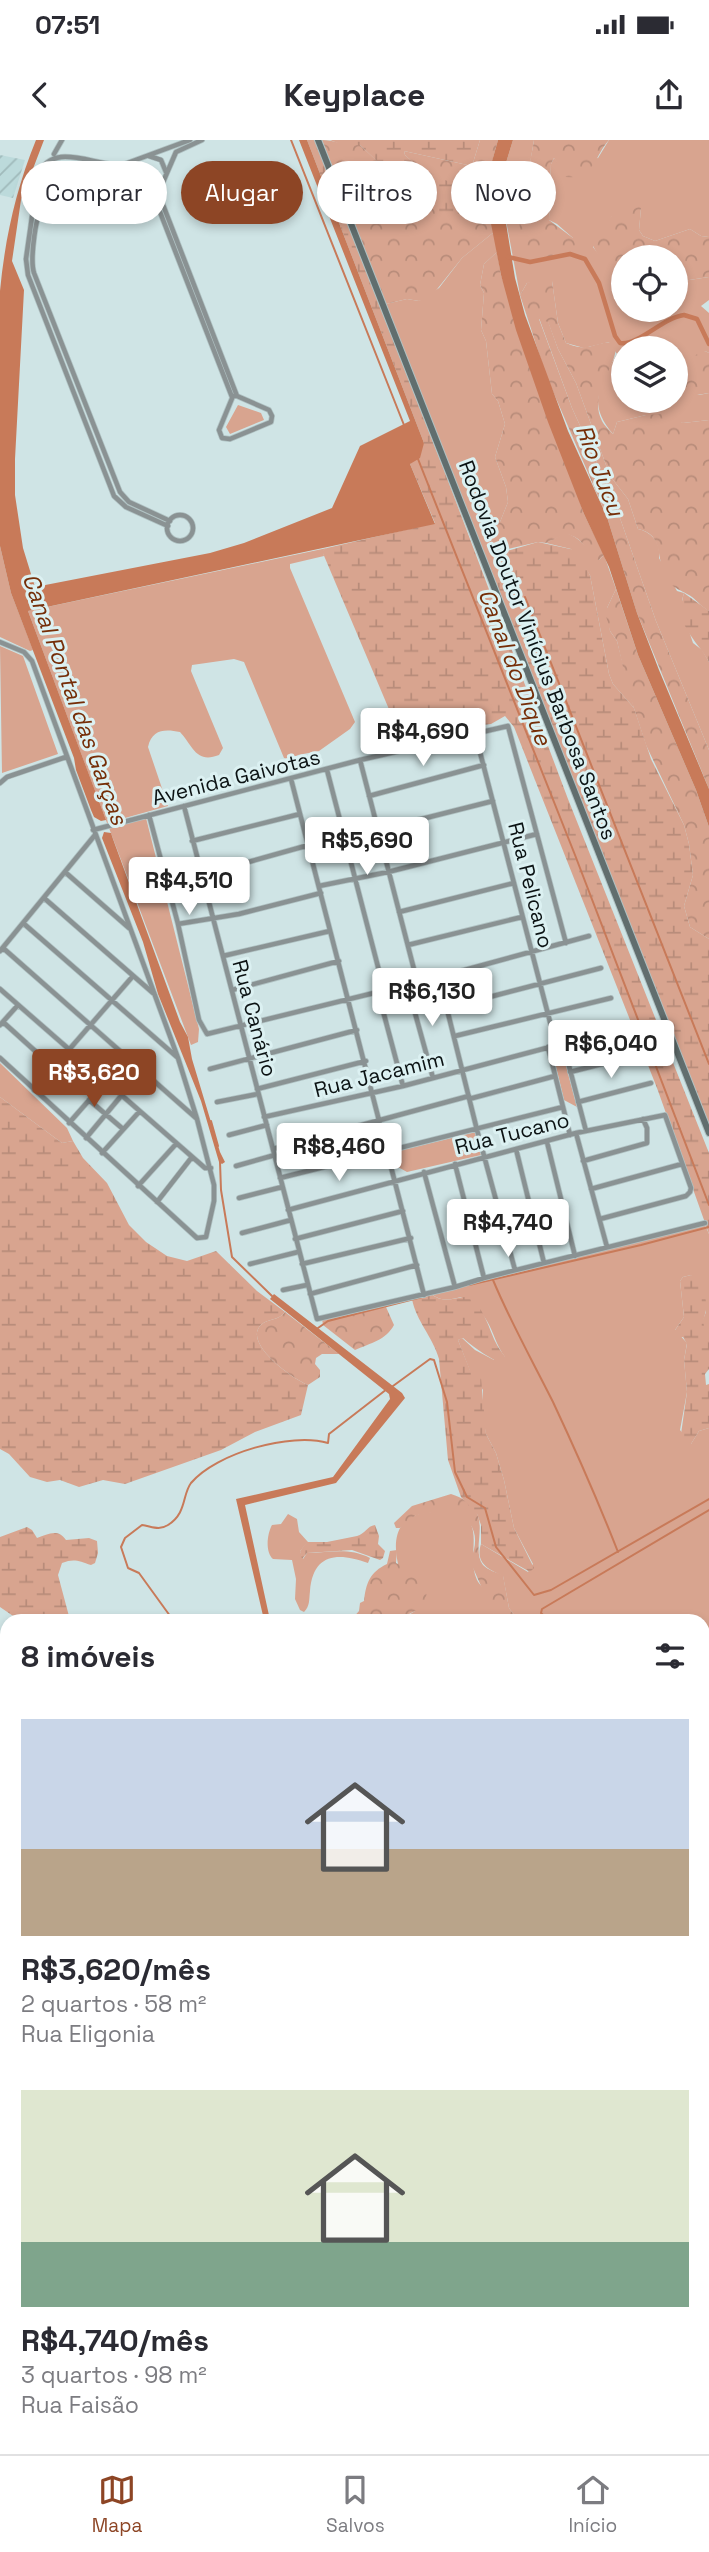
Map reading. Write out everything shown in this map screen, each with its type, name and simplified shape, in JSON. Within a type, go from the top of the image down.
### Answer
[{"type":"main road","name":"Rodovia Doutor Vinícius Barbosa Santos","points":[[318,140],[709,1133]]},
{"type":"street","points":[[63,140],[68,150]]},
{"type":"street","points":[[47,161],[63,140]]},
{"type":"street","points":[[54,155],[68,150],[118,166],[190,140]]},
{"type":"street","points":[[167,172],[176,152],[202,140]]},
{"type":"street","points":[[144,157],[153,156],[162,161]]},
{"type":"street","points":[[167,223],[235,396],[269,410],[272,420],[268,425],[226,440],[220,437],[219,430],[235,396]]},
{"type":"street","points":[[31,224],[26,259],[28,275],[114,496],[126,507],[169,523]]},
{"type":"street","points":[[37,224],[32,260],[34,273],[120,492],[129,502],[169,523]]},
{"type":"street","points":[[179,515],[187,517],[193,532],[188,538],[178,541],[169,534],[169,523],[179,515]]},
{"type":"street","points":[[0,642],[22,650],[31,659],[178,1058],[211,1168],[214,1201],[208,1233],[202,1239],[197,1238],[0,1058]]},
{"type":"street","name":"Avenida Gaivotas","points":[[96,831],[109,825],[360,760],[510,727],[537,834]]},
{"type":"street","name":"Rua Pelicano","points":[[475,733],[556,1045]]},
{"type":"street","points":[[0,783],[7,777],[66,757]]},
{"type":"street","points":[[360,760],[417,981]]},
{"type":"street","points":[[369,796],[484,765]]},
{"type":"street","points":[[327,770],[402,1086]]},
{"type":"street","points":[[291,779],[366,1061],[424,1295],[705,1223]]},
{"type":"street","points":[[378,830],[493,801]]},
{"type":"street","name":"Rua Canário","points":[[184,806],[317,1319],[424,1295]]},
{"type":"street","points":[[192,841],[300,814]]},
{"type":"street","points":[[149,816],[199,1020],[205,1032],[211,1035],[589,936]]},
{"type":"street","points":[[96,831],[1,949],[197,1119]]},
{"type":"street","points":[[177,924],[213,919],[537,834],[566,943]]},
{"type":"street","points":[[201,875],[309,845]]},
{"type":"street","points":[[65,872],[130,929]]},
{"type":"street","points":[[399,912],[514,883]]},
{"type":"street","points":[[44,898],[153,993]]},
{"type":"street","points":[[408,945],[523,917]]},
{"type":"street","points":[[23,923],[178,1058]]},
{"type":"street","points":[[223,956],[330,931]]},
{"type":"street","points":[[231,990],[339,961]]},
{"type":"street","points":[[447,1008],[601,968]]},
{"type":"street","points":[[34,1090],[133,976]]},
{"type":"street","points":[[439,977],[515,1270]]},
{"type":"street","points":[[407,985],[433,1078]]},
{"type":"street","points":[[0,989],[138,1112],[205,1168],[211,1168]]},
{"type":"street","points":[[455,1037],[611,998]]},
{"type":"street","points":[[18,1005],[1,1024],[54,1068]]},
{"type":"street","name":"Rua Jacamim","points":[[264,1117],[402,1086],[462,1068],[622,1028]]},
{"type":"street","points":[[210,1069],[357,1030]]},
{"type":"street","points":[[563,1043],[586,1131]]},
{"type":"street","points":[[548,1047],[563,1107],[583,1161],[607,1247]]},
{"type":"street","points":[[570,1072],[641,1054]]},
{"type":"street","points":[[217,1102],[366,1061]]},
{"type":"street","points":[[236,1166],[380,1121],[555,1076]]},
{"type":"street","points":[[69,1123],[105,1082]]},
{"type":"street","points":[[578,1102],[651,1083]]},
{"type":"street","points":[[86,1138],[121,1096]]},
{"type":"street","points":[[89,1100],[123,1129]]},
{"type":"street","points":[[280,1178],[563,1107]]},
{"type":"street","points":[[102,1153],[138,1112]]},
{"type":"street","name":"Rua Tucano","points":[[288,1210],[573,1134],[665,1115],[682,1164]]},
{"type":"street","points":[[583,1161],[647,1143],[648,1128],[643,1119]]},
{"type":"street","points":[[229,1135],[267,1125]]},
{"type":"street","points":[[547,1142],[575,1255]]},
{"type":"street","points":[[138,1186],[176,1144]]},
{"type":"street","points":[[516,1149],[544,1263]]},
{"type":"street","points":[[157,1202],[192,1157]]},
{"type":"street","points":[[454,1164],[484,1278]]},
{"type":"street","points":[[591,1189],[682,1164],[690,1192],[687,1196],[600,1219]]},
{"type":"street","points":[[424,1172],[455,1287]]},
{"type":"street","points":[[239,1198],[282,1187]]},
{"type":"street","points":[[295,1239],[403,1211]]},
{"type":"street","points":[[242,1233],[290,1220]]},
{"type":"street","points":[[302,1264],[411,1238]]},
{"type":"street","points":[[250,1264],[298,1252]]},
{"type":"street","points":[[310,1294],[417,1265]]},
{"type":"street","points":[[283,1290],[307,1285]]},
{"type":"shaded area","points":[[36,140],[44,140],[36,161],[29,161]]},
{"type":"shaded area","points":[[299,140],[307,140],[317,166],[317,186]]},
{"type":"shaded area","name":"Rio Jucu","points":[[498,140],[513,140],[507,161],[492,161]]},
{"type":"shaded area","points":[[0,155],[25,160],[21,161],[21,173],[13,198],[0,195]]},
{"type":"shaded area","points":[[21,184],[12,261],[24,290],[15,495],[23,548],[35,587],[210,553],[244,543],[332,508],[360,446],[410,421],[332,224],[339,224],[424,443],[420,458],[410,464],[435,524],[28,611],[106,820],[101,821],[94,817],[76,770],[74,758],[11,593],[0,546],[0,291],[12,214]]},
{"type":"shaded area","name":"Rio Jucu","points":[[491,224],[506,224],[515,278],[525,315],[568,431],[607,517],[637,613],[659,670],[709,789],[709,827],[696,790],[638,655],[609,567],[584,514],[548,422],[516,330]]},
{"type":"shaded area","points":[[104,832],[111,833],[180,1022],[188,1037],[192,1059],[225,1162],[222,1164],[219,1162],[201,1101],[158,994],[143,942],[102,838]]},
{"type":"shaded area","points":[[274,1294],[405,1398],[336,1483],[245,1505],[269,1614],[263,1614],[236,1499],[333,1477],[390,1399],[389,1394],[270,1299]]},
{"type":"green space","points":[[307,140],[315,140],[323,161],[317,161],[317,166]]},
{"type":"green space","points":[[322,140],[360,145],[377,161],[330,161]]},
{"type":"green space","points":[[330,140],[480,140],[474,161],[451,161],[404,151],[412,161],[377,161],[360,145],[345,146]]},
{"type":"green space","points":[[480,140],[498,140],[492,161],[474,161]]},
{"type":"green space","points":[[513,140],[534,140],[530,161],[507,161]]},
{"type":"green space","points":[[534,140],[609,140],[593,166],[583,175],[576,177],[566,177],[554,158],[552,161],[530,161]]},
{"type":"green space","points":[[609,140],[709,140],[709,237],[701,236],[690,229],[655,241],[643,236],[639,230],[641,208],[612,216],[593,247],[611,270],[611,322],[688,322],[688,280],[709,277],[709,300],[701,306],[709,313],[709,353],[705,351],[688,366],[688,336],[611,336],[611,345],[609,342],[584,348],[566,343],[558,323],[552,281],[527,283],[520,295],[507,224],[523,224],[533,261],[573,254],[573,238],[556,224],[554,158],[560,165],[598,158]]},
{"type":"green space","points":[[404,151],[451,161],[451,183],[437,176],[437,161],[412,161]]},
{"type":"green space","points":[[437,176],[451,183],[451,213],[437,211]]},
{"type":"green space","points":[[634,200],[641,208],[639,230],[643,236],[655,241],[690,229],[701,236],[709,237],[709,277],[688,280],[688,245],[611,245],[611,272],[608,269],[591,241],[615,211]]},
{"type":"green space","points":[[451,206],[451,224],[492,224],[494,232],[462,258],[430,298],[419,301],[407,299],[386,304],[355,224],[437,224],[437,207]]},
{"type":"green space","points":[[339,224],[348,224],[568,799],[709,1153],[709,1234],[657,1088],[514,727],[505,716],[491,724],[466,727],[451,733],[404,726],[391,714],[322,551],[435,523],[410,464],[424,443]]},
{"type":"green space","points":[[520,224],[554,224],[573,238],[577,249],[573,254],[533,261],[522,245]]},
{"type":"green space","points":[[494,232],[497,252],[484,264],[480,285],[484,293],[481,330],[486,341],[492,394],[498,401],[505,424],[495,457],[506,487],[508,502],[500,522],[499,551],[507,551],[498,567],[490,572],[386,304],[407,299],[419,301],[439,288],[462,258]]},
{"type":"green space","points":[[497,252],[501,275],[584,514],[604,555],[599,560],[590,558],[578,539],[565,534],[546,543],[538,542],[499,551],[493,529],[500,522],[508,502],[506,487],[495,457],[505,424],[498,401],[492,394],[486,341],[481,330],[484,293],[480,285],[484,264]]},
{"type":"green space","points":[[552,281],[558,323],[566,343],[586,347],[611,342],[611,364],[601,387],[598,409],[603,423],[613,434],[617,422],[646,415],[663,414],[683,423],[709,420],[709,611],[669,582],[656,542],[647,532],[638,529],[628,499],[610,476],[576,383],[558,349],[548,322],[539,319],[572,408],[613,498],[656,621],[709,750],[709,789],[637,613],[607,517],[546,375],[520,295],[527,283]]},
{"type":"green space","points":[[539,318],[548,321],[558,349],[576,383],[610,476],[628,499],[638,529],[643,530],[657,543],[659,558],[677,591],[684,593],[682,600],[693,643],[702,650],[709,662],[709,750],[656,621],[613,498],[572,408]]},
{"type":"green space","points":[[705,351],[709,353],[709,393],[688,396],[688,362]]},
{"type":"green space","points":[[611,364],[611,413],[688,413],[688,393],[699,395],[709,393],[709,420],[683,423],[646,415],[617,422],[613,434],[600,413],[598,404],[598,394]]},
{"type":"green space","points":[[238,405],[261,413],[264,420],[230,434],[226,427]]},
{"type":"green space","points":[[565,533],[579,540],[599,560],[604,555],[616,589],[607,608],[610,631],[617,641],[634,708],[613,684],[609,674],[590,575],[571,549],[546,543]]},
{"type":"green space","points":[[538,542],[575,550],[590,575],[609,674],[613,684],[634,708],[651,759],[684,825],[693,875],[684,906],[690,927],[709,939],[709,1134],[490,572],[498,566],[507,551]]},
{"type":"green space","points":[[0,546],[11,593],[33,650],[30,651],[0,637]]},
{"type":"green space","points":[[327,548],[323,551],[324,556],[290,564],[290,568],[355,722],[350,729],[319,751],[290,759],[284,758],[244,662],[234,659],[192,665],[191,671],[223,748],[219,755],[205,757],[196,752],[180,732],[164,731],[156,734],[148,747],[168,806],[107,823],[28,611]]},
{"type":"green space","points":[[616,589],[638,655],[696,790],[709,827],[709,939],[690,927],[684,906],[693,875],[684,825],[646,745],[629,693],[617,641],[610,631],[606,616]]},
{"type":"green space","points":[[684,593],[709,611],[709,662],[684,623]]},
{"type":"green space","points":[[0,646],[23,656],[58,754],[2,773]]},
{"type":"green space","points":[[146,818],[199,1029],[198,1042],[191,1045],[109,828]]},
{"type":"green space","points":[[556,1048],[562,1051],[577,1107],[564,1100],[553,1054]]},
{"type":"green space","points":[[0,1063],[67,1128],[73,1141],[62,1143],[0,1097]]},
{"type":"green space","points":[[0,1097],[62,1143],[73,1141],[83,1158],[107,1183],[129,1225],[146,1242],[167,1256],[187,1261],[216,1251],[257,1291],[285,1312],[261,1325],[257,1333],[258,1341],[282,1369],[308,1385],[301,1415],[255,1432],[221,1450],[125,1484],[103,1480],[79,1487],[60,1480],[47,1482],[30,1477],[9,1454],[0,1449]]},
{"type":"green space","points":[[476,1132],[481,1155],[407,1172],[398,1167],[394,1152]]},
{"type":"green space","points":[[705,1225],[709,1234],[709,1326],[703,1326],[706,1312],[691,1275],[680,1281],[684,1317],[675,1330],[687,1343],[684,1360],[687,1392],[680,1430],[691,1444],[699,1431],[709,1428],[709,1614],[514,1614],[509,1608],[503,1576],[481,1561],[481,1544],[528,1572],[533,1564],[514,1528],[496,1453],[486,1434],[483,1390],[470,1371],[458,1340],[462,1338],[475,1350],[494,1360],[505,1357],[487,1321],[476,1308],[461,1297],[445,1300],[430,1293]]},
{"type":"green space","points":[[691,1275],[698,1281],[704,1294],[704,1326],[709,1326],[709,1369],[705,1374],[706,1385],[709,1384],[709,1428],[699,1431],[686,1448],[680,1441],[687,1392],[684,1360],[687,1344],[683,1337],[671,1340],[671,1336],[684,1317],[680,1281]]},
{"type":"green space","points":[[430,1293],[443,1299],[466,1297],[477,1305],[508,1362],[506,1367],[463,1338],[458,1340],[470,1370],[476,1371],[481,1378],[486,1434],[496,1453],[514,1528],[534,1568],[530,1572],[481,1544],[481,1525],[477,1514],[461,1497],[448,1460],[439,1359],[412,1299]]},
{"type":"green space","points":[[386,1307],[394,1325],[391,1330],[378,1340],[355,1350],[323,1325],[322,1319]]},
{"type":"green space","points":[[285,1312],[339,1354],[322,1354],[316,1358],[315,1364],[320,1370],[320,1377],[308,1385],[282,1369],[258,1341],[257,1333],[261,1325]]},
{"type":"green space","points":[[451,1494],[475,1509],[480,1528],[479,1557],[485,1567],[503,1575],[509,1608],[514,1614],[493,1614],[470,1561],[475,1538],[468,1522],[452,1513],[429,1513],[416,1515],[400,1528],[396,1528],[394,1523],[412,1506]]},
{"type":"green space","points":[[444,1510],[468,1520],[474,1537],[473,1558],[477,1580],[484,1589],[494,1614],[410,1614],[415,1611],[405,1588],[396,1545],[404,1522],[422,1513]]},
{"type":"green space","points":[[288,1514],[297,1519],[299,1532],[308,1542],[300,1551],[303,1559],[307,1553],[339,1551],[370,1558],[368,1563],[337,1557],[322,1563],[312,1578],[309,1603],[304,1612],[300,1610],[295,1599],[296,1579],[292,1560],[273,1559],[268,1548],[272,1525],[281,1524]]},
{"type":"green space","points":[[375,1525],[379,1536],[378,1544],[385,1551],[380,1560],[352,1550],[307,1553],[302,1559],[300,1551],[307,1542],[327,1542],[357,1536]]},
{"type":"green space","points":[[27,1527],[37,1538],[56,1533],[66,1540],[89,1538],[97,1541],[95,1563],[91,1565],[73,1560],[62,1563],[58,1575],[68,1614],[10,1614],[0,1607],[0,1537]]},
{"type":"green space","points":[[397,1550],[396,1563],[417,1574],[425,1584],[427,1590],[423,1607],[409,1614],[356,1614],[360,1603],[364,1601],[370,1579],[387,1564],[390,1551]]},
{"type":"waterway","name":"Canal do Dique","points":[[291,140],[404,425]]},
{"type":"waterway","points":[[508,257],[530,262],[570,254],[585,259],[599,283],[615,336],[620,343],[634,340],[667,321],[684,315],[697,319],[709,344]]},
{"type":"waterway","name":"Canal do Dique","points":[[418,459],[575,855],[709,1205]]},
{"type":"waterway","points":[[525,597],[709,1064]]},
{"type":"waterway","name":"Canal Pontal das Garças","points":[[211,1121],[218,1146]]},
{"type":"waterway","name":"Canal Pontal das Garças","points":[[220,1162],[221,1190],[232,1257],[272,1296]]},
{"type":"waterway","points":[[469,1285],[709,1227]]},
{"type":"waterway","points":[[493,1280],[562,1420],[618,1552]]},
{"type":"waterway","points":[[318,1328],[328,1321],[422,1297]]},
{"type":"waterway","points":[[393,1386],[430,1359],[434,1360],[447,1402],[455,1472],[467,1497],[485,1508],[496,1547],[534,1595],[551,1590],[709,1499]]},
{"type":"waterway","points":[[169,1614],[139,1573],[128,1568],[121,1547],[125,1538],[142,1525],[155,1528],[168,1525],[181,1510],[191,1483],[218,1463],[236,1454],[275,1443],[294,1440],[328,1443],[329,1434],[387,1389]]},
{"type":"waterway","points":[[542,1614],[542,1609],[709,1510]]}]
